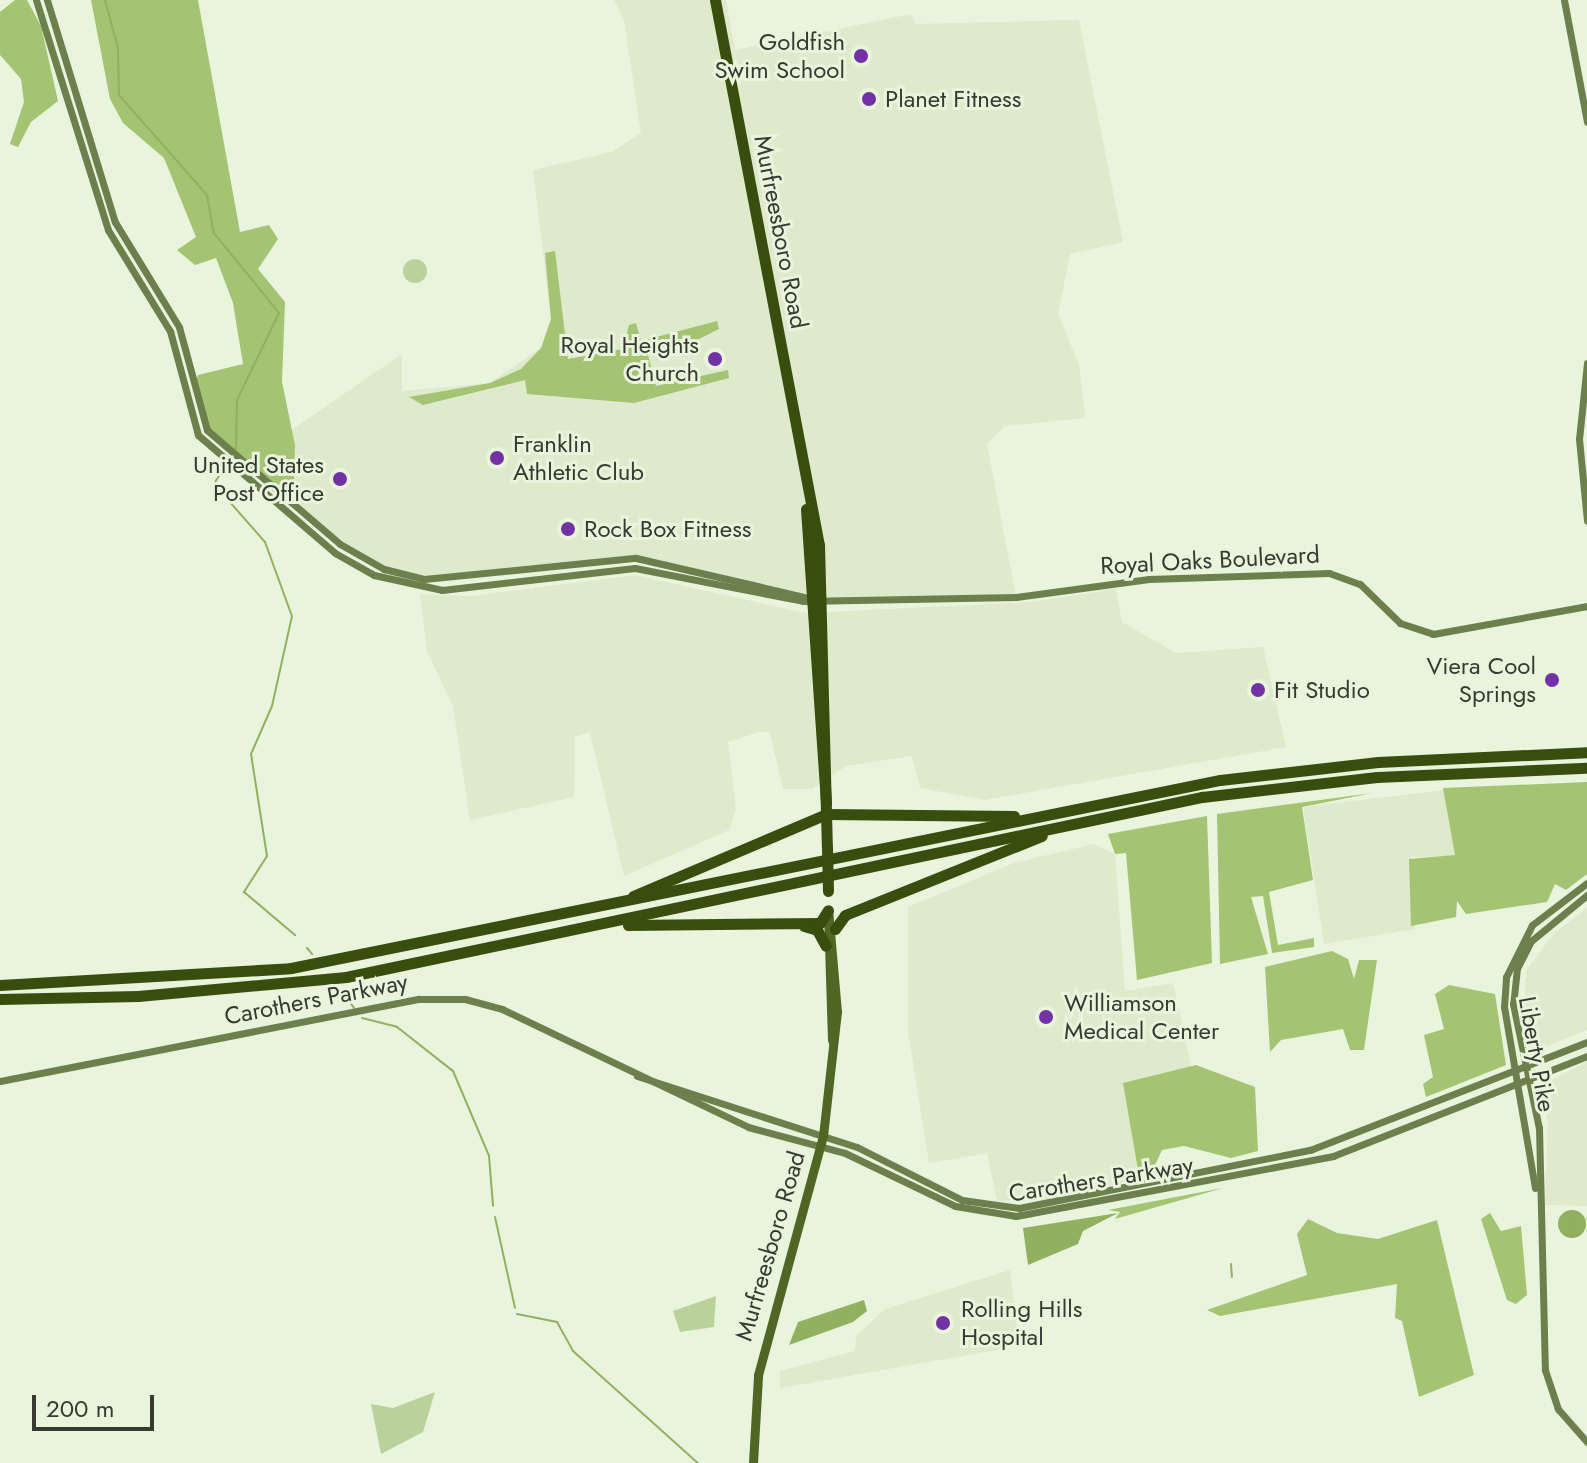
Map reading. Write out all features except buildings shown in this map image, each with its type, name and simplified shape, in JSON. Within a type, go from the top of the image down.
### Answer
[{"type":"highway","name":"Murfreesboro Road","points":[[715,0],[803,473],[815,598],[828,910]]},
{"type":"highway","points":[[586,912],[826,808],[987,817],[1378,762],[1587,752]]},
{"type":"highway","points":[[0,999],[295,984],[584,930],[1123,812],[1377,777],[1587,768]]},
{"type":"highway","points":[[0,985],[291,968],[586,912],[1102,803]]},
{"type":"highway","points":[[835,929],[845,915],[981,856],[1123,812]]},
{"type":"highway","points":[[584,930],[691,920],[820,923],[828,910],[845,915]]},
{"type":"highway","points":[[796,923],[817,930],[826,946]]},
{"type":"main road","points":[[36,0],[108,230],[165,321],[193,423],[212,453],[335,553],[393,582],[461,589],[601,567],[678,574],[765,599],[815,598]]},
{"type":"main road","points":[[47,0],[115,222],[174,315],[202,419],[219,446],[340,544],[411,577],[459,579],[612,557],[680,565],[815,598]]},
{"type":"main road","points":[[1564,0],[1587,122]]},
{"type":"main road","points":[[1587,363],[1579,439],[1587,521]]},
{"type":"main road","points":[[678,574],[680,565]]},
{"type":"main road","name":"Royal Oaks Boulevard","points":[[815,598],[1016,597],[1149,579],[1310,572],[1360,584],[1400,623],[1424,633],[1587,606]]},
{"type":"main road","name":"Liberty Pike","points":[[1541,1266],[1539,1128],[1513,1004],[1517,968],[1540,930],[1587,883]]},
{"type":"main road","name":"Liberty Pike","points":[[1587,895],[1570,901],[1532,925],[1510,961],[1504,1007],[1532,1142],[1548,1385],[1587,1442]]},
{"type":"main road","name":"Murfreesboro Road","points":[[753,1463],[758,1375],[822,1141],[832,1040],[835,929],[828,910]]},
{"type":"main road","name":"Murfreesboro Road","points":[[828,910],[826,946],[832,1040]]},
{"type":"main road","name":"Carothers Parkway","points":[[0,1081],[446,997],[502,1009],[627,1074],[714,1108],[822,1141],[962,1200],[1039,1206],[1310,1150],[1587,1042]]},
{"type":"main road","name":"Carothers Parkway","points":[[822,1141],[955,1206],[1031,1215],[1333,1156],[1587,1056]]},
{"type":"shaded area","points":[[15,0],[27,0],[41,26],[58,101],[31,122],[18,147],[10,144],[24,102],[21,79],[0,55],[0,12]]},
{"type":"shaded area","points":[[91,0],[198,0],[240,232],[269,225],[278,239],[258,269],[285,302],[282,382],[295,445],[294,488],[283,498],[213,439],[195,383],[198,375],[243,364],[233,303],[216,258],[195,265],[177,250],[196,237],[164,158],[123,123],[110,99]]},
{"type":"shaded area","points":[[614,0],[726,0],[735,50],[911,14],[915,24],[1079,20],[1123,242],[1070,254],[1058,314],[1079,365],[1085,418],[1005,426],[987,444],[1016,597],[831,598],[612,557],[459,579],[411,577],[358,556],[297,510],[290,431],[402,354],[402,391],[490,383],[541,348],[551,319],[533,170],[612,152],[641,133],[624,20]]},
{"type":"shaded area","points":[[555,251],[568,359],[623,349],[629,325],[636,323],[641,341],[717,321],[719,329],[699,339],[647,351],[656,386],[728,370],[729,378],[634,403],[527,394],[525,380],[423,405],[409,397],[490,383],[521,369],[541,348],[551,319],[545,253]]},
{"type":"shaded area","points":[[415,259],[424,262],[427,271],[424,280],[415,283],[406,280],[403,271],[406,262]]},
{"type":"shaded area","points":[[635,575],[805,613],[1031,602],[1116,589],[1122,622],[1176,653],[1263,647],[1286,747],[985,800],[920,788],[912,756],[846,766],[812,789],[783,789],[770,733],[762,731],[728,742],[736,809],[729,830],[624,876],[590,732],[575,737],[574,797],[470,820],[453,706],[427,651],[420,594],[471,596]]},
{"type":"shaded area","points":[[1587,782],[1587,874],[1566,890],[1555,884],[1547,902],[1466,914],[1457,901],[1456,917],[1411,926],[1409,859],[1455,855],[1443,788]]},
{"type":"shaded area","points":[[1444,790],[1457,856],[1411,857],[1415,929],[1324,944],[1303,807]]},
{"type":"shaded area","points":[[1372,793],[1302,807],[1313,880],[1269,892],[1278,945],[1314,938],[1314,947],[1272,953],[1263,896],[1251,897],[1268,954],[1220,964],[1217,814]]},
{"type":"shaded area","points":[[1207,816],[1212,963],[1137,980],[1126,853],[1115,854],[1108,834]]},
{"type":"shaded area","name":"Williamson Medical Center","points":[[1094,844],[1115,854],[1125,991],[1173,983],[1192,1071],[1130,1083],[1149,1176],[1048,1200],[997,1201],[987,1153],[929,1163],[908,1031],[908,907],[1014,863]]},
{"type":"shaded area","points":[[1587,908],[1587,1030],[1537,1050],[1524,1017],[1526,971],[1554,933]]},
{"type":"shaded area","points":[[1332,951],[1348,959],[1354,979],[1359,960],[1377,960],[1364,1050],[1350,1050],[1343,1029],[1281,1040],[1270,1052],[1265,967]]},
{"type":"shaded area","points":[[1449,985],[1495,994],[1506,1065],[1426,1097],[1423,1084],[1433,1077],[1424,1035],[1444,1029],[1435,994]]},
{"type":"shaded area","points":[[1587,1062],[1587,1206],[1545,1205],[1548,1123],[1540,1086]]},
{"type":"shaded area","points":[[1196,1065],[1255,1087],[1258,1151],[1231,1158],[1184,1146],[1162,1150],[1149,1178],[1138,1170],[1123,1083]]},
{"type":"shaded area","points":[[1223,1188],[1115,1219],[1120,1212],[1108,1210]]},
{"type":"shaded area","points":[[1572,1210],[1582,1214],[1586,1224],[1582,1234],[1572,1238],[1562,1234],[1558,1224],[1562,1214]]},
{"type":"shaded area","points":[[1118,1213],[1083,1231],[1078,1244],[1028,1265],[1023,1228]]},
{"type":"shaded area","points":[[1490,1213],[1501,1231],[1521,1226],[1527,1295],[1516,1304],[1507,1300],[1481,1219]]},
{"type":"shaded area","points":[[1308,1219],[1337,1233],[1378,1239],[1437,1220],[1474,1375],[1419,1397],[1402,1321],[1395,1318],[1397,1284],[1220,1316],[1207,1310],[1307,1275],[1297,1234]]},
{"type":"shaded area","name":"Rolling Hills Hospital","points":[[1010,1270],[1019,1346],[780,1388],[780,1371],[855,1351],[856,1336],[885,1309]]},
{"type":"shaded area","points":[[716,1296],[714,1327],[680,1332],[673,1311]]},
{"type":"shaded area","points":[[864,1300],[867,1311],[853,1322],[789,1345],[798,1322]]},
{"type":"shaded area","points":[[435,1392],[423,1432],[381,1454],[371,1404],[393,1408]]},
{"type":"waterway","points":[[105,0],[118,48],[119,95],[207,195],[214,233],[279,313],[237,400],[236,449]]},
{"type":"waterway","points":[[222,471],[214,484],[265,542],[292,616],[272,706],[251,754],[267,856],[244,892],[295,935]]},
{"type":"waterway","points":[[307,948],[312,954]]},
{"type":"waterway","points":[[339,988],[354,1008]]},
{"type":"waterway","points":[[362,1018],[397,1027],[453,1071],[489,1156],[493,1206]]},
{"type":"waterway","points":[[495,1217],[515,1308]]},
{"type":"waterway","points":[[1231,1264],[1232,1277]]},
{"type":"waterway","points":[[517,1314],[557,1322],[573,1351],[698,1463]]},
{"type":"place","name":"Goldfish Swim School","points":[[861,56]]},
{"type":"place","name":"Planet Fitness","points":[[869,99]]},
{"type":"place","name":"Royal Heights Church","points":[[715,359]]},
{"type":"place","name":"Franklin Athletic Club","points":[[497,458]]},
{"type":"place","name":"United States Post Office","points":[[340,479]]},
{"type":"place","name":"Rock Box Fitness","points":[[568,529]]},
{"type":"place","name":"Viera Cool Springs","points":[[1552,680]]},
{"type":"place","name":"Fit Studio","points":[[1258,690]]},
{"type":"place","name":"Williamson Medical Center","points":[[1046,1017]]},
{"type":"place","name":"Rolling Hills Hospital","points":[[943,1323]]}]
